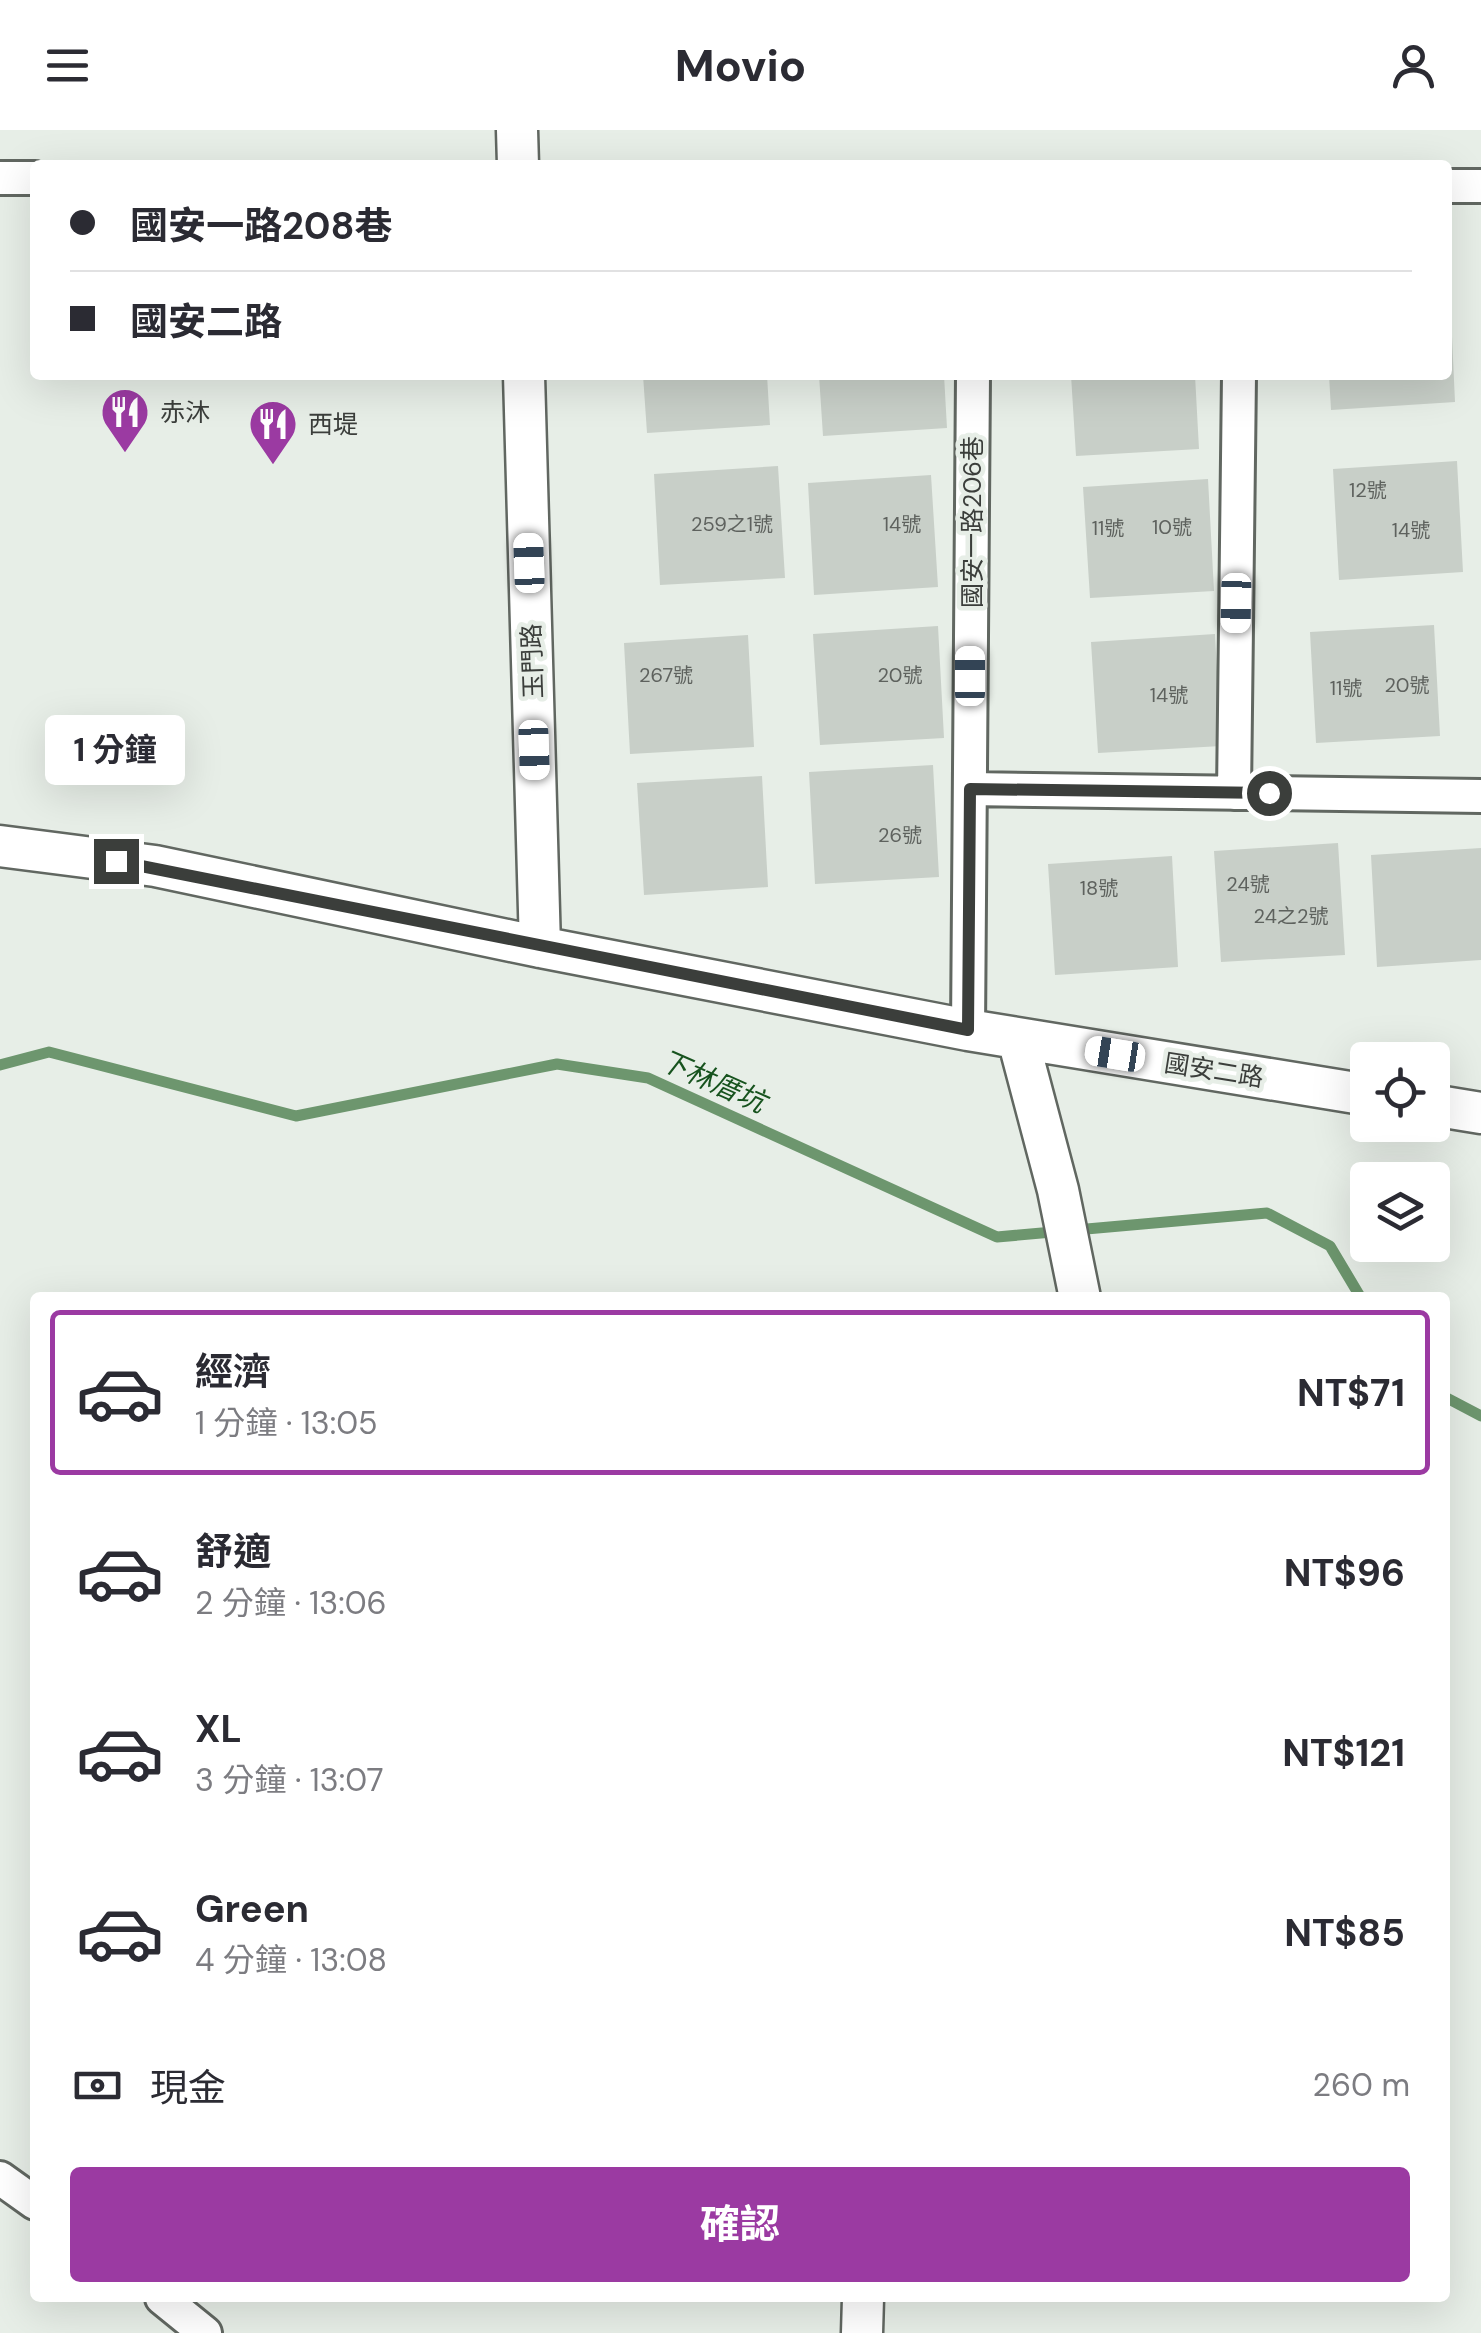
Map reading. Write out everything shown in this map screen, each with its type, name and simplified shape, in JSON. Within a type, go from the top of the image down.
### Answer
[{"type":"street","points":[[517,130],[518,160]]},
{"type":"street","points":[[0,178],[30,178]]},
{"type":"street","points":[[1452,186],[1481,186]]},
{"type":"street","name":"玉門路","points":[[524,380],[540,947]]},
{"type":"street","name":"國安一路206巷","points":[[968,1030],[972,380]]},
{"type":"street","points":[[1234,793],[1239,380]]},
{"type":"street","points":[[970,789],[1481,796]]},
{"type":"street","name":"國安二路","points":[[0,846],[156,866],[540,947],[968,1030],[1350,1092]]},
{"type":"street","points":[[1018,1039],[1079,1292]]},
{"type":"street","points":[[1450,1109],[1481,1113]]},
{"type":"street","points":[[0,2178],[30,2199]]},
{"type":"street","points":[[167,2302],[205,2333]]},
{"type":"street","points":[[862,2333],[863,2302]]},
{"type":"building","points":[[1452,337],[1455,402],[1331,410],[1329,380],[1452,380]]},
{"type":"building","points":[[643,380],[767,380],[770,425],[647,433]]},
{"type":"building","points":[[819,380],[944,380],[947,428],[823,436]]},
{"type":"building","points":[[1071,380],[1195,380],[1199,449],[1076,456]]},
{"type":"building","points":[[1457,461],[1463,572],[1339,580],[1333,469]]},
{"type":"building","points":[[778,466],[785,578],[660,585],[654,474]]},
{"type":"building","points":[[931,475],[938,587],[814,595],[808,483]]},
{"type":"building","points":[[1208,479],[1214,591],[1090,598],[1083,487]]},
{"type":"building","points":[[1434,625],[1440,736],[1316,743],[1310,632]]},
{"type":"building","points":[[938,626],[944,738],[820,745],[813,634]]},
{"type":"building","points":[[1215,634],[1221,746],[1098,753],[1091,642]]},
{"type":"building","points":[[748,635],[754,747],[630,754],[624,643]]},
{"type":"building","points":[[933,765],[939,877],[815,884],[809,772]]},
{"type":"building","points":[[762,776],[768,887],[644,895],[637,783]]},
{"type":"building","points":[[1338,843],[1345,955],[1221,962],[1214,851]]},
{"type":"building","points":[[1481,848],[1481,960],[1377,967],[1371,855]]},
{"type":"building","points":[[1172,856],[1178,967],[1055,975],[1048,864]]},
{"type":"waterway","name":"下林厝坑","points":[[0,1065],[49,1052],[296,1116],[557,1064],[648,1078],[997,1237],[1267,1213],[1330,1246],[1357,1292]]},
{"type":"waterway","name":"下林厝坑","points":[[1450,1400],[1481,1416]]},
{"type":"place","name":"赤沐","points":[[125,454]]},
{"type":"place","name":"西堤","points":[[273,466]]},
{"type":"route","points":[[116,861],[968,1030],[970,789],[1269,793]]}]
